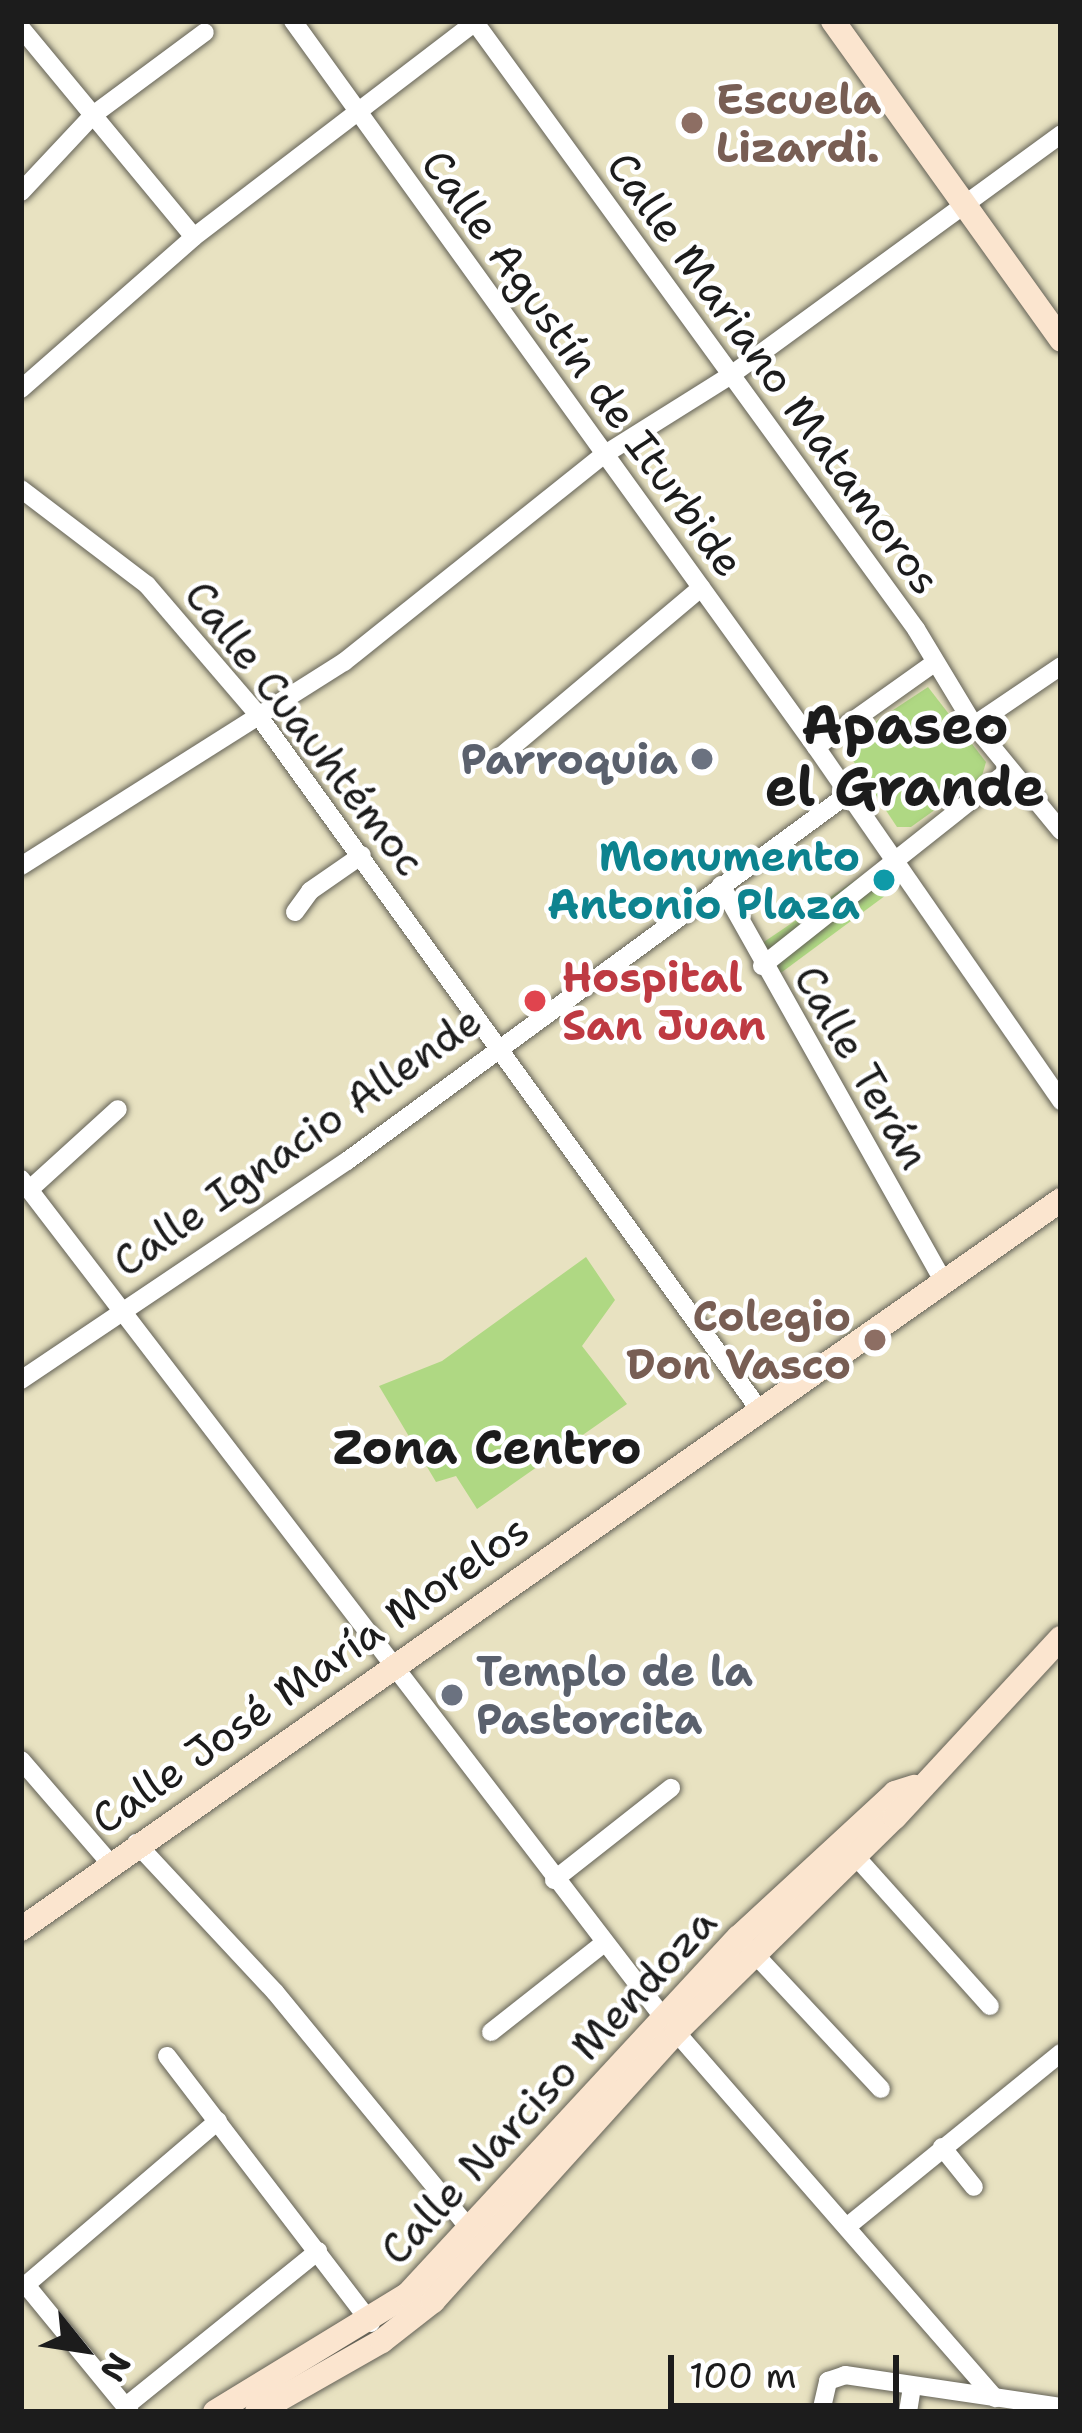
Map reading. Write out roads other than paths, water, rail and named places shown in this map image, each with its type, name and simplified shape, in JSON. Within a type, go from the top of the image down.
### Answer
[{"type":"street","name":"Calle Agustín de Iturbide","points":[[293,21],[816,747],[1061,1101]]},
{"type":"street","points":[[833,21],[1061,340]]},
{"type":"street","points":[[21,388],[194,237],[475,22]]},
{"type":"street","name":"Calle Mariano Matamoros","points":[[475,22],[731,375],[974,725],[1061,831]]},
{"type":"street","points":[[21,28],[194,237]]},
{"type":"street","points":[[21,192],[93,115],[206,32]]},
{"type":"street","points":[[21,866],[255,711],[344,662],[605,454],[731,375],[1061,134]]},
{"type":"street","name":"Calle Cuauhtémoc","points":[[21,489],[147,585],[255,711],[501,1042],[758,1408]]},
{"type":"street","points":[[500,757],[701,588]]},
{"type":"street","points":[[816,747],[934,663]]},
{"type":"street","points":[[974,725],[1061,666]]},
{"type":"street","points":[[762,966],[1010,770]]},
{"type":"street","name":"Calle Ignacio Allende","points":[[21,1380],[120,1309],[347,1161],[501,1042],[848,794]]},
{"type":"street","points":[[295,912],[310,891],[362,855]]},
{"type":"street","name":"Calle Terán","points":[[721,885],[762,966],[944,1282]]},
{"type":"street","points":[[118,1109],[25,1184],[604,1943],[995,2398]]},
{"type":"street","name":"Calle José María Morelos","points":[[21,1929],[136,1843],[1061,1200]]},
{"type":"street","name":"Calle Narciso Mendoza","points":[[257,2412],[409,2322],[477,2238],[669,2024],[849,1848],[895,1792],[916,1786],[1061,1638]]},
{"type":"street","points":[[21,1760],[109,1862]]},
{"type":"street","points":[[554,1880],[671,1788]]},
{"type":"street","points":[[136,1843],[275,1992],[477,2238]]},
{"type":"street","points":[[849,1848],[991,2006]]},
{"type":"street","points":[[491,2032],[604,1943]]},
{"type":"street","points":[[747,1945],[881,2090]]},
{"type":"street","points":[[849,2225],[1061,2053]]},
{"type":"street","points":[[167,2056],[371,2323]]},
{"type":"street","points":[[218,2121],[23,2287],[128,2409],[318,2251]]},
{"type":"street","points":[[942,2147],[974,2187]]},
{"type":"street","name":"Calle Narciso Mendoza","points":[[215,2412],[371,2323],[477,2238]]},
{"type":"street","points":[[820,2412],[828,2381],[845,2375],[1061,2407]]},
{"type":"street","points":[[908,2412],[912,2386]]},
{"type":"place","name":"Escuela Lizardi.","points":[[692,123]]},
{"type":"place","name":"Parroquia","points":[[702,759]]},
{"type":"place","name":"Monumento Antonio Plaza","points":[[884,880]]},
{"type":"place","name":"Hospital San Juan","points":[[535,1001]]},
{"type":"place","name":"Colegio Don Vasco","points":[[875,1340]]},
{"type":"place","name":"Templo de la Pastorcita","points":[[452,1695]]},
{"type":"district","name":"Apaseo el Grande","points":[[905,756]]},
{"type":"district","name":"Zona Centro","points":[[487,1448]]}]
